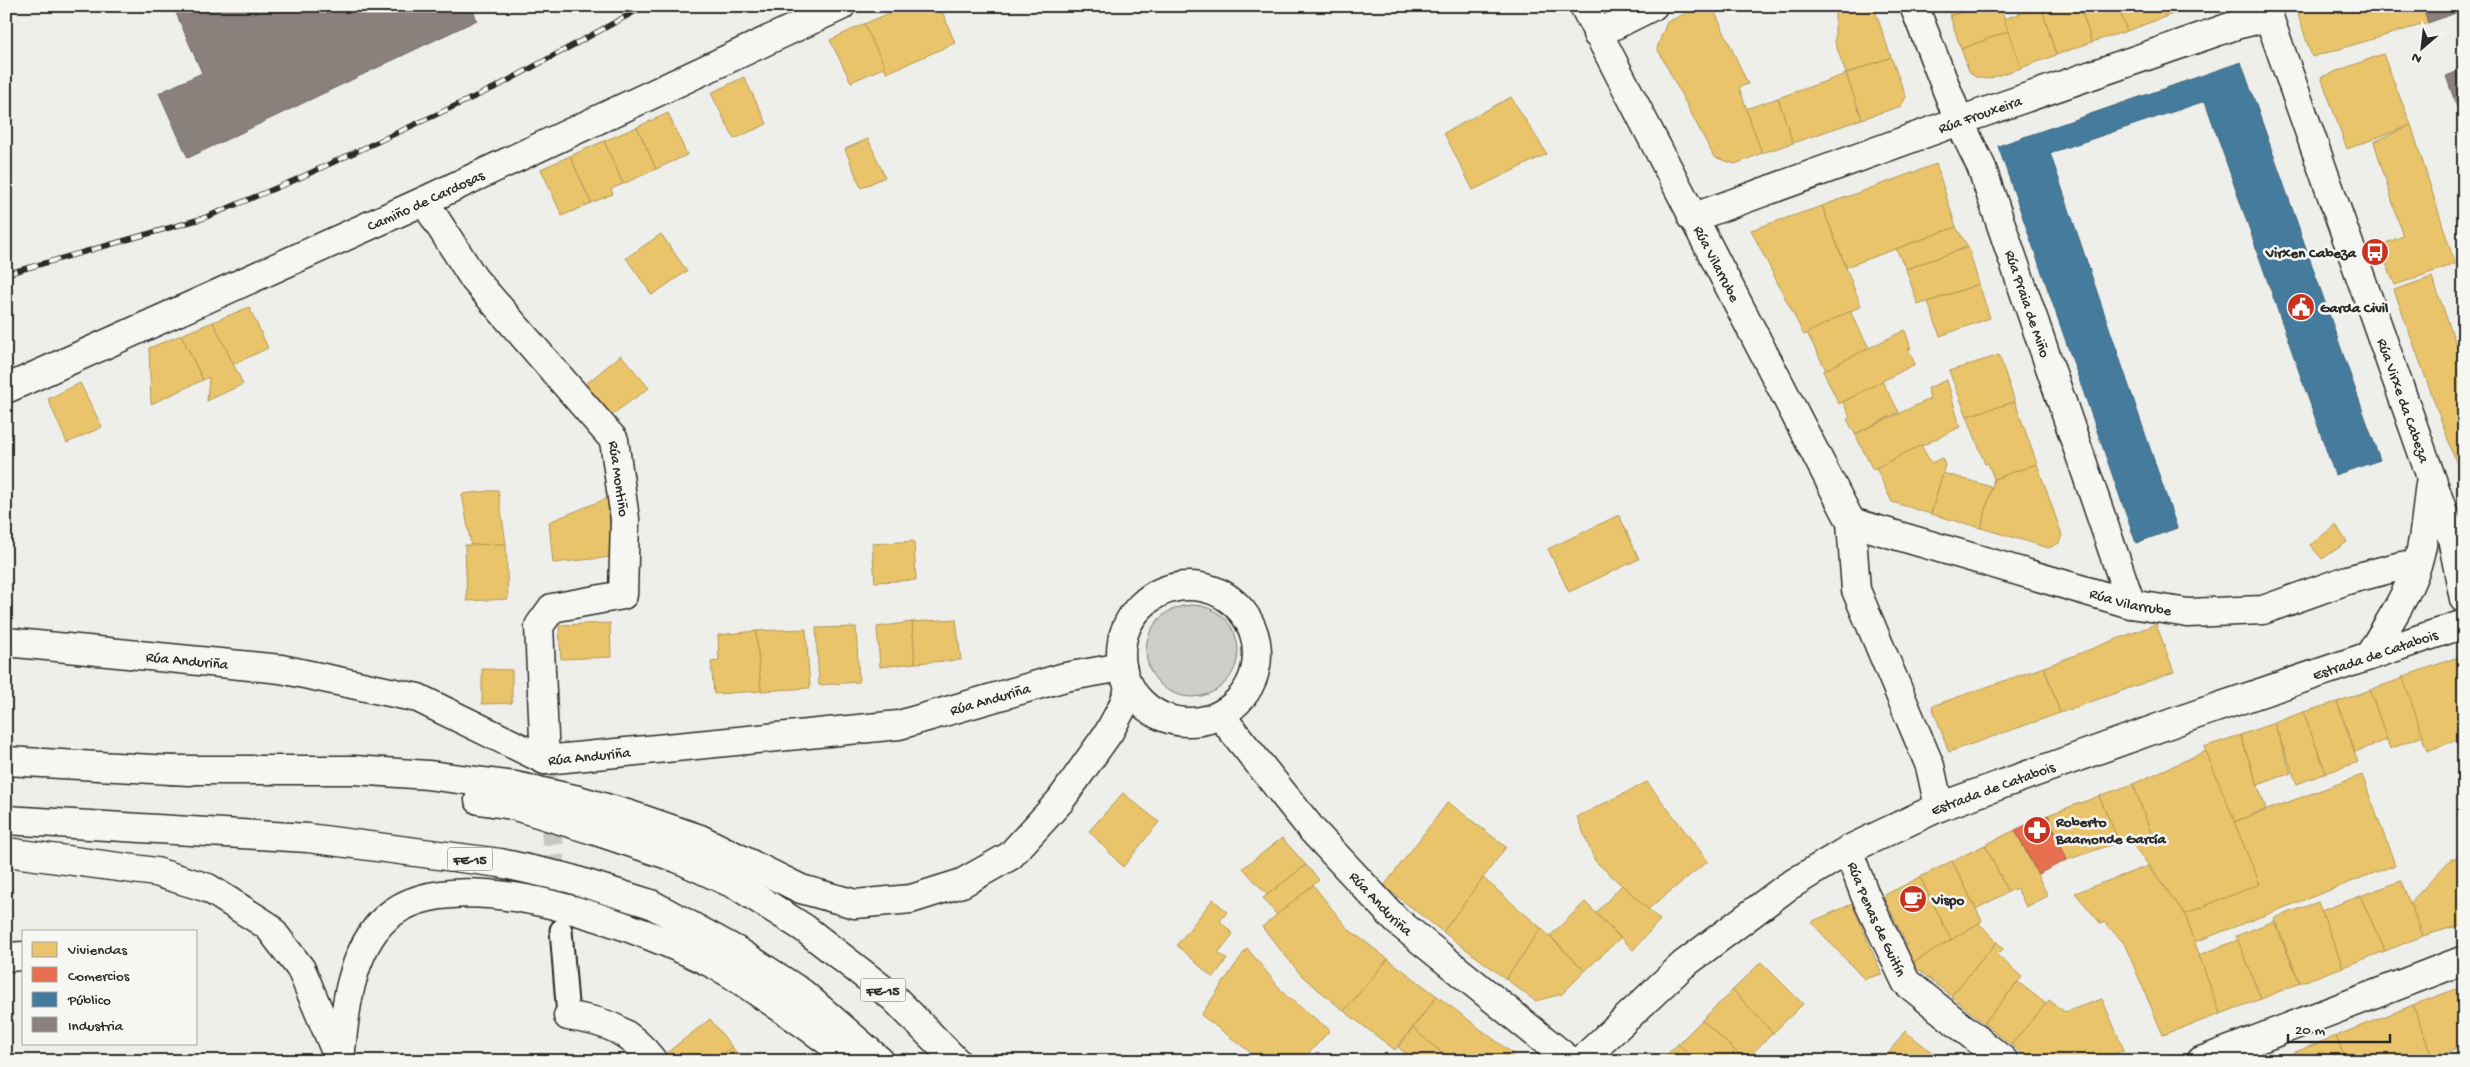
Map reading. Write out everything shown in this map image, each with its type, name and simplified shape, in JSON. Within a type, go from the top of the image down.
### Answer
[{"type":"main road","name":"Camiño de Cardosas","points":[[6,389],[424,201],[841,6]]},
{"type":"main road","name":"Rúa Vilarrube","points":[[1584,6],[1692,218],[1851,522],[1856,590],[1930,766],[1939,806]]},
{"type":"main road","points":[[1597,34],[1653,6]]},
{"type":"main road","name":"Rúa Praia de Miño","points":[[1914,6],[1959,121],[1981,166],[2131,604]]},
{"type":"main road","name":"Rúa Frouxeira","points":[[1692,218],[2268,12]]},
{"type":"main road","name":"Rúa Virxe da Cabeza","points":[[2268,12],[2452,538],[2464,599]]},
{"type":"main road","name":"Rúa Montiño","points":[[424,201],[474,279],[614,440],[625,519],[623,595],[552,608],[539,626],[545,760]]},
{"type":"main road","points":[[2369,656],[2395,612],[2415,570],[2431,477]]},
{"type":"main road","name":"Rúa Vilarrube","points":[[1851,522],[2131,604],[2188,613],[2263,610],[2347,580],[2401,566],[2415,570]]},
{"type":"main road","points":[[171,770],[354,770],[428,775],[515,786],[578,800],[630,815],[700,839],[801,889],[855,904],[864,904],[911,899],[962,883],[1010,856],[1060,801],[1109,732],[1122,708],[1126,677],[1121,647],[1127,624],[1141,605],[1160,592],[1183,585],[1207,587],[1229,597],[1246,614],[1256,635],[1258,658],[1252,682],[1239,701],[1220,715],[1200,722],[1179,721],[1159,715],[1142,704],[1126,677]]},
{"type":"main road","name":"Estrada de Catabois","points":[[1581,1061],[1682,965],[1786,887],[1848,850],[1939,806],[2183,719],[2464,624]]},
{"type":"main road","name":"Rúa Anduriña","points":[[6,642],[281,669],[418,698],[545,760],[899,726],[1065,677],[1126,677]]},
{"type":"main road","name":"Rúa Anduriña","points":[[1220,715],[1313,830],[1397,921],[1570,1061]]},
{"type":"main road","name":"FE-15","points":[[6,761],[171,770],[440,793],[512,805],[677,858],[738,886],[804,928],[894,998],[956,1061]]},
{"type":"main road","name":"FE-15","points":[[6,820],[308,838],[500,863],[568,878],[651,904],[737,951],[802,993],[880,1061]]},
{"type":"main road","name":"Rúa Penas de Guitín","points":[[1848,850],[1865,895],[1906,982],[2004,1061]]},
{"type":"main road","points":[[6,852],[156,872],[208,888],[268,926],[301,969],[340,1060]]},
{"type":"main road","points":[[340,1060],[349,991],[362,950],[387,917],[416,901],[458,892],[513,897],[585,912],[648,935],[722,968],[803,1022],[854,1061]]},
{"type":"main road","points":[[6,957],[22,956]]},
{"type":"main road","points":[[2201,1061],[2464,960]]},
{"type":"main road","points":[[568,1016],[594,1019],[616,1027],[654,1061]]},
{"type":"street","points":[[561,930],[568,1016]]},
{"type":"shaded area","points":[[1192,605],[1210,608],[1225,618],[1235,633],[1238,651],[1235,669],[1225,684],[1210,694],[1192,697],[1174,694],[1159,684],[1149,669],[1146,651],[1149,633],[1159,618],[1174,608]]},
{"type":"building: Viviendas","points":[[906,6],[940,6],[955,43],[887,73],[864,24]]},
{"type":"building: Viviendas","points":[[1702,6],[1712,6],[1748,84],[1739,87],[1762,153],[1735,164],[1714,157],[1657,48],[1667,22]]},
{"type":"building: Viviendas","points":[[1835,6],[1875,10],[1891,57],[1846,74],[1835,42]]},
{"type":"building: Viviendas","points":[[1948,6],[1980,6],[1950,16]]},
{"type":"building: Viviendas","points":[[1980,6],[2000,6],[2009,31],[1961,49],[1950,16]]},
{"type":"building: Viviendas","points":[[2041,6],[2080,6],[2092,42],[2056,55]]},
{"type":"building: Viviendas","points":[[2041,6],[2056,55],[2021,68],[2004,19]]},
{"type":"building: Viviendas","points":[[2080,6],[2118,6],[2127,31],[2092,42]]},
{"type":"building: Viviendas","points":[[2118,6],[2161,6],[2165,17],[2127,31]]},
{"type":"building: Viviendas","points":[[2161,6],[2195,6],[2165,17]]},
{"type":"building: Viviendas","points":[[2295,6],[2422,6],[2428,23],[2312,57]]},
{"type":"building: Viviendas","points":[[864,24],[885,67],[851,82],[830,40]]},
{"type":"building: Viviendas","points":[[2009,31],[2021,68],[1987,79],[1975,77],[1969,71],[1961,49]]},
{"type":"building: Viviendas","points":[[2383,54],[2411,125],[2347,149],[2321,77]]},
{"type":"building: Viviendas","points":[[1891,57],[1906,97],[1901,106],[1862,119],[1846,74]]},
{"type":"building: Viviendas","points":[[1846,74],[1862,119],[1793,143],[1778,98]]},
{"type":"building: Viviendas","points":[[744,77],[767,124],[734,139],[711,93]]},
{"type":"building: Viviendas","points":[[1511,97],[1547,154],[1473,190],[1444,133]]},
{"type":"building: Viviendas","points":[[1778,98],[1793,143],[1762,153],[1746,109]]},
{"type":"building: Viviendas","points":[[668,113],[687,155],[656,169],[637,127]]},
{"type":"building: Viviendas","points":[[2411,125],[2455,264],[2395,285],[2379,246],[2403,236],[2374,142]]},
{"type":"building: Viviendas","points":[[637,127],[656,169],[623,184],[604,141]]},
{"type":"building: Viviendas","points":[[868,139],[885,177],[861,188],[845,149]]},
{"type":"building: Viviendas","points":[[604,141],[623,184],[611,189],[613,194],[591,203],[570,156]]},
{"type":"building: Viviendas","points":[[570,156],[591,203],[562,216],[541,169]]},
{"type":"building: Viviendas","points":[[1936,164],[1956,227],[1846,267],[1822,206]]},
{"type":"building: Viviendas","points":[[1822,206],[1861,306],[1804,335],[1751,230]]},
{"type":"building: Viviendas","points":[[1956,227],[1968,247],[1906,269],[1896,249]]},
{"type":"building: Viviendas","points":[[661,234],[687,271],[652,295],[626,258]]},
{"type":"building: Viviendas","points":[[1968,247],[1979,284],[1918,305],[1906,269]]},
{"type":"building: Viviendas","points":[[2432,277],[2464,366],[2464,484],[2394,290]]},
{"type":"building: Viviendas","points":[[1979,284],[1990,318],[1940,336],[1928,302]]},
{"type":"building: Viviendas","points":[[249,307],[268,348],[232,365],[213,322]]},
{"type":"building: Viviendas","points":[[1850,311],[1869,348],[1826,370],[1807,333]]},
{"type":"building: Viviendas","points":[[213,322],[243,384],[207,401],[209,377],[203,380],[181,335]]},
{"type":"building: Viviendas","points":[[1905,330],[1911,349],[1908,349],[1915,364],[1839,404],[1823,371]]},
{"type":"building: Viviendas","points":[[181,335],[203,380],[151,404],[149,348]]},
{"type":"building: Viviendas","points":[[621,355],[649,388],[607,418],[581,388]]},
{"type":"building: Viviendas","points":[[1999,355],[2015,402],[1967,416],[1949,371]]},
{"type":"building: Viviendas","points":[[1947,380],[1960,427],[1873,470],[1855,434],[1930,399],[1928,388]]},
{"type":"building: Viviendas","points":[[1882,381],[1899,412],[1855,434],[1847,419],[1850,417],[1843,402]]},
{"type":"building: Viviendas","points":[[80,383],[102,427],[67,443],[48,399]]},
{"type":"building: Viviendas","points":[[2015,402],[2037,464],[1994,479],[1988,463],[1985,464],[1967,416]]},
{"type":"building: Viviendas","points":[[1921,445],[1931,463],[1942,458],[1945,465],[1931,514],[1892,502],[1876,468]]},
{"type":"building: Viviendas","points":[[2037,464],[2062,535],[2059,543],[2049,548],[1981,528],[1994,479]]},
{"type":"building: Viviendas","points":[[1943,473],[1992,487],[1981,528],[1931,514]]},
{"type":"building: Viviendas","points":[[498,490],[506,544],[471,545],[462,494]]},
{"type":"building: Viviendas","points":[[608,498],[612,557],[553,563],[549,522]]},
{"type":"building: Viviendas","points":[[1619,515],[1639,559],[1569,592],[1548,549]]},
{"type":"building: Viviendas","points":[[2336,525],[2347,542],[2322,559],[2310,545]]},
{"type":"building: Viviendas","points":[[914,541],[916,580],[875,582],[872,544]]},
{"type":"building: Viviendas","points":[[506,544],[508,599],[467,601],[465,545]]},
{"type":"building: Viviendas","points":[[956,619],[961,660],[915,663],[912,622]]},
{"type":"building: Viviendas","points":[[912,622],[915,663],[880,667],[877,627]]},
{"type":"building: Viviendas","points":[[610,623],[611,657],[561,659],[559,625]]},
{"type":"building: Viviendas","points":[[2156,624],[2174,672],[2060,713],[2044,667]]},
{"type":"building: Viviendas","points":[[856,627],[859,682],[819,685],[816,628]]},
{"type":"building: Viviendas","points":[[806,629],[810,688],[761,691],[756,631]]},
{"type":"building: Viviendas","points":[[756,631],[761,691],[714,694],[711,662],[719,661],[718,635]]},
{"type":"building: Viviendas","points":[[2464,655],[2464,746],[2460,739],[2427,751],[2402,677]]},
{"type":"building: Viviendas","points":[[2044,667],[2060,713],[1949,752],[1932,706]]},
{"type":"building: Viviendas","points":[[482,669],[512,670],[512,703],[482,704]]},
{"type":"building: Viviendas","points":[[2403,678],[2423,736],[2390,749],[2370,690]]},
{"type":"building: Viviendas","points":[[2370,690],[2387,740],[2355,752],[2337,702]]},
{"type":"building: Viviendas","points":[[2337,702],[2358,762],[2326,773],[2303,712]]},
{"type":"building: Viviendas","points":[[2303,712],[2326,773],[2297,784],[2274,723]]},
{"type":"building: Viviendas","points":[[2274,723],[2291,773],[2258,785],[2240,735]]},
{"type":"building: Viviendas","points":[[2240,735],[2266,809],[2234,822],[2204,747]]},
{"type":"building: Viviendas","points":[[2206,751],[2260,884],[2185,914],[2131,842],[2151,833],[2133,784]]},
{"type":"building: Viviendas","points":[[2362,775],[2395,865],[2195,942],[2185,914],[2260,884],[2234,822]]},
{"type":"building: Viviendas","points":[[1647,782],[1708,861],[1648,909],[1595,861],[1577,817]]},
{"type":"building: Viviendas","points":[[2133,784],[2151,833],[2131,842],[2128,839],[2119,842],[2099,796]]},
{"type":"building: Viviendas","points":[[1123,793],[1159,822],[1123,867],[1089,831]]},
{"type":"building: Viviendas","points":[[2099,796],[2119,842],[2067,860],[2048,815]]},
{"type":"building: Viviendas","points":[[1448,802],[1506,847],[1443,932],[1384,886]]},
{"type":"building: Viviendas","points":[[2015,830],[2048,896],[2026,907],[2017,888],[2008,892],[1985,845]]},
{"type":"building: Viviendas","points":[[1282,838],[1306,865],[1267,895],[1243,868]]},
{"type":"building: Viviendas","points":[[1985,845],[2008,892],[1976,909],[1952,861]]},
{"type":"building: Viviendas","points":[[2464,855],[2464,924],[2423,936],[2410,903],[2450,860]]},
{"type":"building: Viviendas","points":[[1952,861],[1982,921],[1951,940],[1920,877]]},
{"type":"building: Viviendas","points":[[1306,865],[1319,880],[1277,915],[1263,898]]},
{"type":"building: Viviendas","points":[[2148,866],[2185,914],[2220,1014],[2163,1035],[2124,943],[2104,922],[2101,924],[2075,893]]},
{"type":"building: Viviendas","points":[[1920,877],[1951,940],[1911,964],[1901,948],[1907,945],[1883,896]]},
{"type":"building: Viviendas","points":[[1483,878],[1541,928],[1506,979],[1443,932]]},
{"type":"building: Viviendas","points":[[2401,881],[2423,936],[2385,951],[2360,896]]},
{"type":"building: Viviendas","points":[[1313,885],[1348,929],[1388,959],[1344,1011],[1302,976],[1262,927]]},
{"type":"building: Viviendas","points":[[1622,885],[1660,920],[1633,950],[1596,913]]},
{"type":"building: Viviendas","points":[[2360,896],[2385,951],[2343,967],[2321,911]]},
{"type":"building: Viviendas","points":[[1213,899],[1227,912],[1220,921],[1233,934],[1218,953],[1227,959],[1213,978],[1177,945]]},
{"type":"building: Viviendas","points":[[1585,902],[1620,938],[1585,971],[1550,936]]},
{"type":"building: Viviendas","points":[[2318,902],[2343,967],[2300,983],[2274,918]]},
{"type":"building: Viviendas","points":[[1852,904],[1882,974],[1864,979],[1811,922]]},
{"type":"building: Viviendas","points":[[2274,921],[2300,983],[2261,999],[2236,936]]},
{"type":"building: Viviendas","points":[[1979,923],[1997,942],[1951,996],[1911,964]]},
{"type":"building: Viviendas","points":[[1541,928],[1585,971],[1562,994],[1535,1001],[1506,979]]},
{"type":"building: Viviendas","points":[[2238,940],[2261,999],[2220,1014],[2199,955]]},
{"type":"building: Viviendas","points":[[1997,942],[2003,949],[1997,955],[2022,977],[1984,1023],[1951,996]]},
{"type":"building: Viviendas","points":[[1247,948],[1286,996],[1330,1030],[1302,1061],[1262,1061],[1201,1015]]},
{"type":"building: Viviendas","points":[[1388,959],[1437,996],[1395,1050],[1344,1011]]},
{"type":"building: Viviendas","points":[[1761,962],[1803,1004],[1773,1033],[1733,990]]},
{"type":"building: Viviendas","points":[[2018,982],[2046,1004],[2011,1045],[1984,1023]]},
{"type":"building: Viviendas","points":[[2459,988],[2464,999],[2464,1044],[2433,1060],[2413,1005]]},
{"type":"building: Viviendas","points":[[1733,990],[1773,1033],[1745,1060],[1702,1020]]},
{"type":"building: Viviendas","points":[[1437,996],[1512,1053],[1512,1061],[1451,1061],[1413,1028]]},
{"type":"building: Viviendas","points":[[2102,999],[2124,1050],[2094,1061],[2032,1061],[2011,1045],[2049,1000],[2065,1012]]},
{"type":"building: Viviendas","points":[[2413,1005],[2433,1060],[2346,1061],[2336,1036]]},
{"type":"building: Viviendas","points":[[710,1019],[732,1047],[714,1061],[669,1061],[664,1055]]},
{"type":"building: Viviendas","points":[[1702,1020],[1745,1060],[1695,1061],[1678,1044]]},
{"type":"building: Viviendas","points":[[1413,1028],[1451,1061],[1414,1061],[1398,1047]]},
{"type":"building: Viviendas","points":[[1905,1031],[1938,1057],[1935,1061],[1883,1061]]},
{"type":"building: Viviendas","points":[[2336,1036],[2346,1061],[2282,1061],[2280,1058]]},
{"type":"building: Viviendas","points":[[1678,1044],[1695,1061],[1660,1061]]},
{"type":"building: Viviendas","points":[[732,1047],[743,1061],[714,1061]]},
{"type":"building: Comercios","points":[[2048,815],[2067,860],[2038,874],[2015,830]]},
{"type":"building: Público","name":"Garda Civil","points":[[2241,62],[2380,460],[2335,475],[2205,101],[2050,153],[2177,528],[2136,543],[1998,146]]},
{"type":"building: Industria","points":[[173,6],[471,6],[477,20],[188,158],[159,93],[202,73]]},
{"type":"building: Industria","points":[[2422,6],[2464,6],[2464,10],[2428,23]]},
{"type":"building: Industria","points":[[2464,69],[2464,127],[2446,76]]},
{"type":"tunnel","points":[[545,760],[560,920]]},
{"type":"railway","points":[[6,274],[204,218],[295,180],[498,86],[645,6]]},
{"type":"place","name":"Virxen Cabeza","points":[[2375,252]]},
{"type":"place","name":"Garda Civil","points":[[2301,307]]},
{"type":"place","name":"Roberto Baamonde García","points":[[2037,830]]},
{"type":"place","name":"Vispo","points":[[1913,899]]}]
